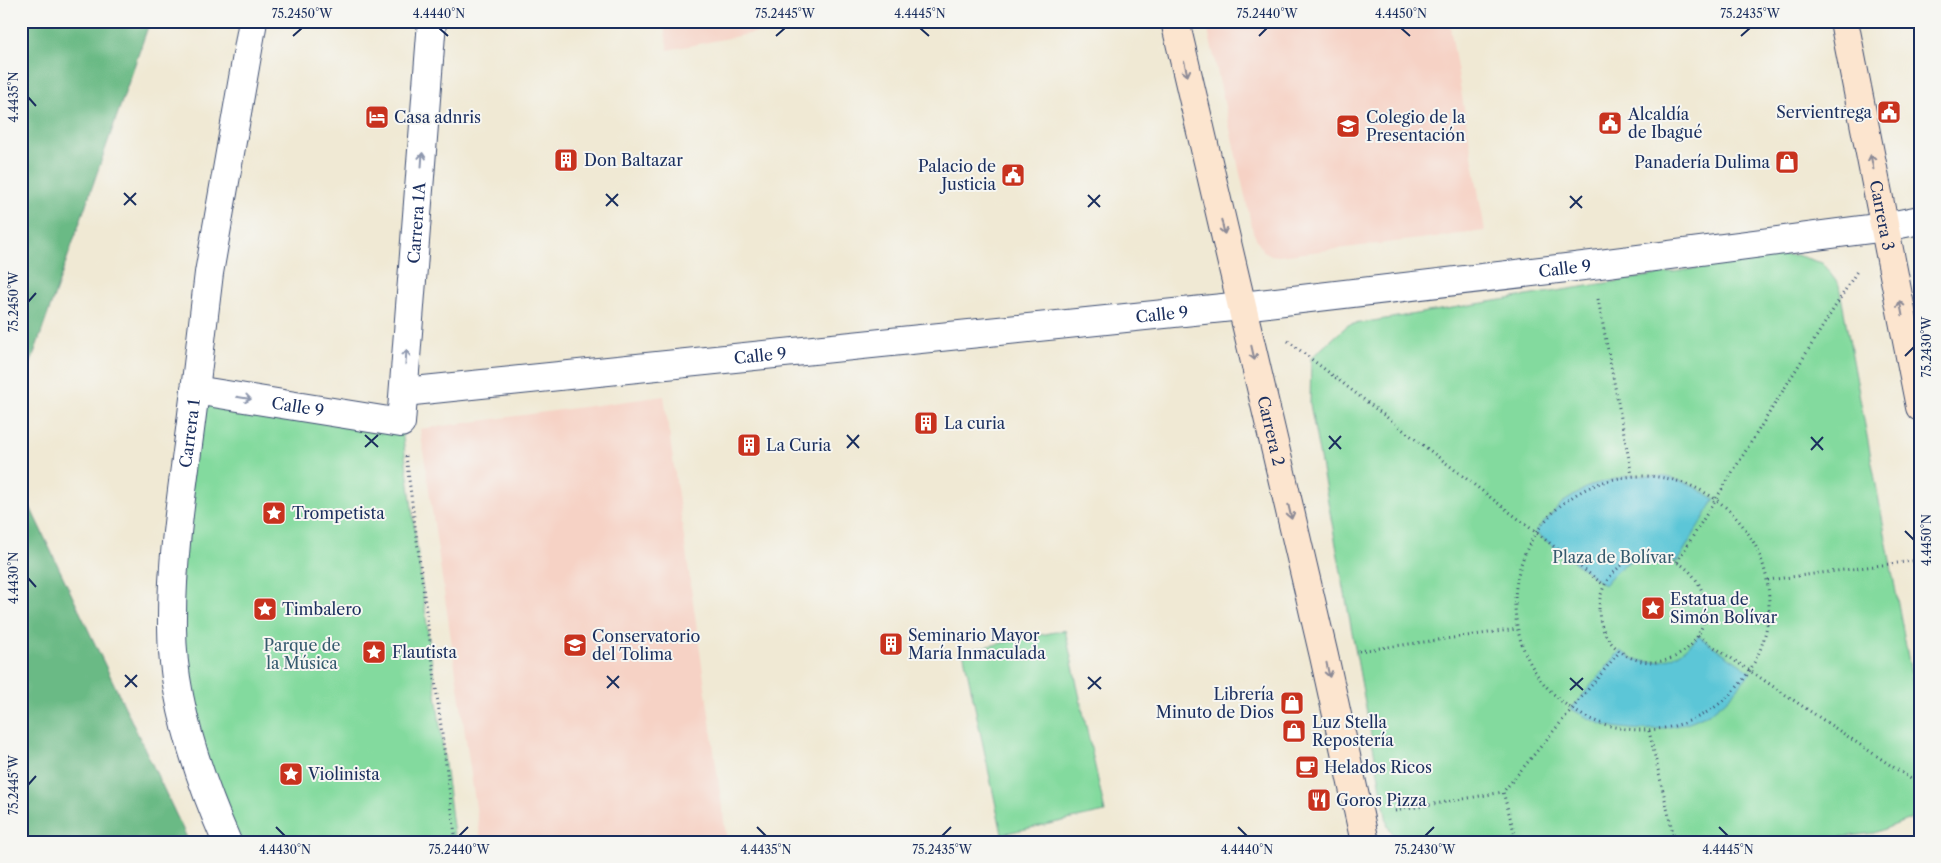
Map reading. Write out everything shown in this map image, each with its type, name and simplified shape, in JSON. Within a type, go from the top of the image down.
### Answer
[{"type":"main road","name":"Carrera 2","points":[[1174,21],[1324,656],[1362,830]]},
{"type":"main road","name":"Carrera 3","points":[[1844,21],[1920,407]]},
{"type":"street","name":"Carrera 1","points":[[227,842],[202,776],[185,722],[175,673],[172,628],[174,565],[209,273],[253,21]]},
{"type":"street","name":"Carrera 1A","points":[[401,423],[432,21]]},
{"type":"street","name":"Calle 9","points":[[404,392],[1242,306],[1592,265],[1885,227],[1920,220]]},
{"type":"street","name":"Calle 9","points":[[195,390],[401,423]]},
{"type":"path","points":[[1677,562],[1885,227]]},
{"type":"path","points":[[1592,265],[1632,475]]},
{"type":"path","points":[[1242,306],[1604,585]]},
{"type":"path","points":[[401,423],[456,842]]},
{"type":"path","points":[[1632,475],[1667,477],[1689,484],[1716,499],[1740,521],[1758,549],[1768,580],[1770,612],[1764,643],[1751,672],[1728,699],[1710,712],[1690,722],[1649,731],[1612,727],[1591,720],[1571,709],[1547,688],[1528,660],[1517,629],[1514,596],[1520,563],[1535,532],[1562,503],[1584,489],[1591,485],[1632,475]]},
{"type":"path","points":[[1660,556],[1677,562],[1691,572],[1700,586],[1705,603],[1704,620],[1698,636],[1687,649],[1672,658],[1655,662],[1638,660],[1620,651],[1609,640],[1601,624],[1599,605],[1604,585],[1619,567],[1636,558],[1660,556]]},
{"type":"path","points":[[1768,580],[1920,560]]},
{"type":"path","points":[[1324,656],[1517,629]]},
{"type":"path","points":[[1698,636],[1920,785]]},
{"type":"path","points":[[1362,830],[1503,792],[1620,651]]},
{"type":"path","points":[[1649,731],[1675,842]]},
{"type":"path","points":[[1503,792],[1517,842]]},
{"type":"shaded area","points":[[663,21],[815,21],[668,50]]},
{"type":"shaded area","name":"Colegio de la Presentación","points":[[1206,21],[1449,21],[1485,231],[1279,256],[1271,255],[1262,250],[1253,232]]},
{"type":"shaded area","name":"Conservatorio del Tolima","points":[[664,396],[727,842],[481,842],[420,429]]},
{"type":"green space","points":[[21,21],[150,21],[21,391]]},
{"type":"green space","name":"Plaza de Bolívar","points":[[1796,255],[1822,263],[1839,285],[1920,722],[1920,804],[1910,819],[1874,833],[1803,842],[1399,842],[1388,827],[1310,404],[1311,358],[1348,325],[1772,256]]},
{"type":"green space","name":"Parque de la Música","points":[[195,390],[401,423],[455,842],[227,842],[175,673]]},
{"type":"green space","points":[[21,488],[189,842],[21,842]]},
{"type":"green space","points":[[1065,630],[1105,812],[1002,834],[963,651]]},
{"type":"water","points":[[1632,475],[1667,477],[1689,484],[1715,499],[1677,562],[1654,556],[1636,558],[1620,568],[1604,585],[1535,532],[1562,503],[1591,485]]},
{"type":"water","points":[[1698,636],[1751,672],[1728,698],[1703,716],[1675,726],[1644,730],[1603,724],[1571,709],[1620,651],[1631,658],[1656,662],[1679,653]]},
{"type":"place","name":"Servientrega","points":[[1889,112]]},
{"type":"place","name":"Casa adnris","points":[[377,117]]},
{"type":"place","name":"Alcaldía de Ibagué","points":[[1610,123]]},
{"type":"place","name":"Colegio de la Presentación","points":[[1348,126]]},
{"type":"place","name":"Don Baltazar","points":[[566,160]]},
{"type":"place","name":"Panadería Dulima","points":[[1787,162]]},
{"type":"place","name":"Palacio de Justicia","points":[[1013,175]]},
{"type":"place","name":"La curia","points":[[926,423]]},
{"type":"place","name":"La Curia","points":[[749,445]]},
{"type":"place","name":"Trompetista","points":[[274,513]]},
{"type":"place","name":"Estatua de Simón Bolívar","points":[[1653,608]]},
{"type":"place","name":"Timbalero","points":[[265,609]]},
{"type":"place","name":"Seminario Mayor María Inmaculada","points":[[891,644]]},
{"type":"place","name":"Conservatorio del Tolima","points":[[575,645]]},
{"type":"place","name":"Flautista","points":[[374,652]]},
{"type":"place","name":"Librería Minuto de Dios","points":[[1292,703]]},
{"type":"place","name":"Luz Stella Repostería","points":[[1294,731]]},
{"type":"place","name":"Helados Ricos","points":[[1307,767]]},
{"type":"place","name":"Violinista","points":[[291,774]]},
{"type":"place","name":"Goros Pizza","points":[[1319,800]]}]
